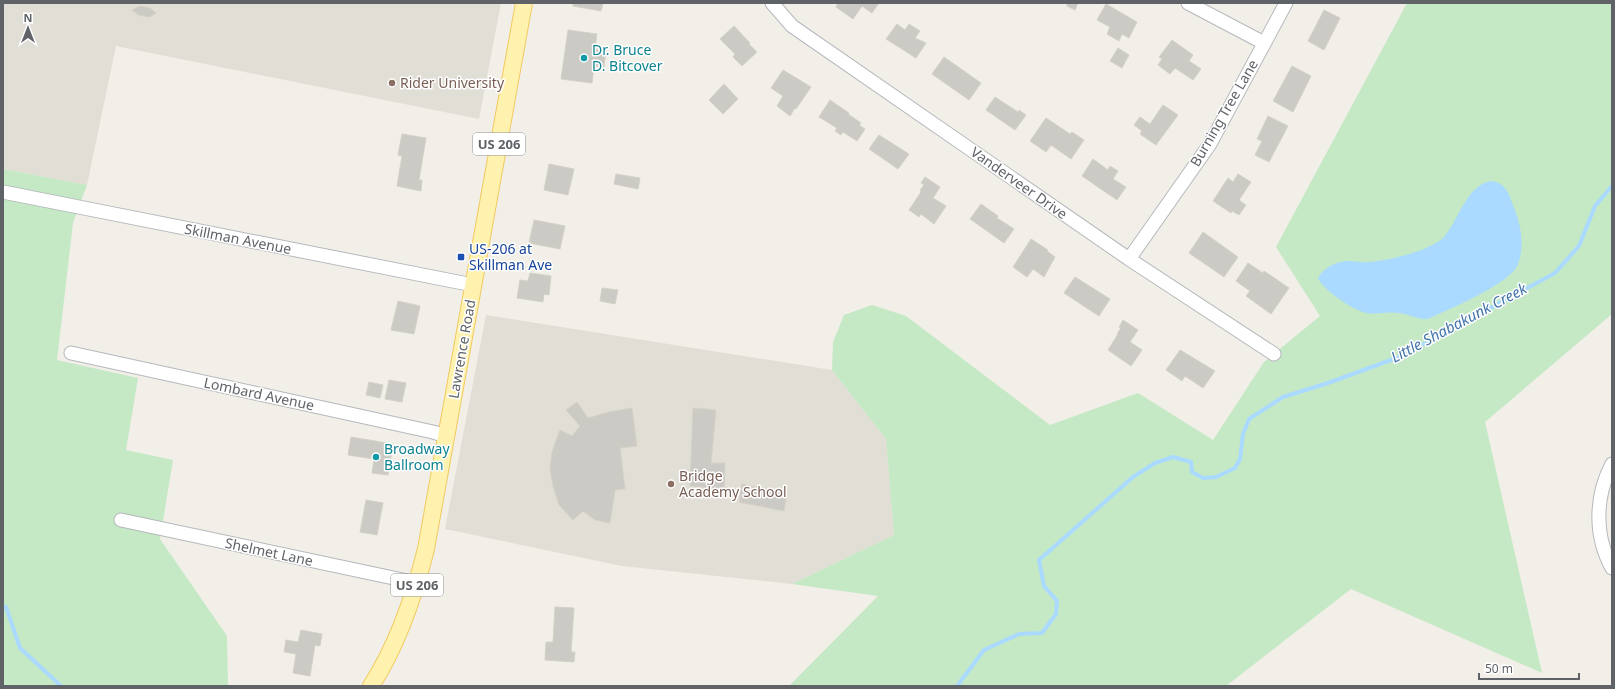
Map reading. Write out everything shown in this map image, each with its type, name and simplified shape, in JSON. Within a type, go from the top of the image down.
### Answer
[{"type":"main road","name":"Lawrence Road","points":[[371,686],[389,654],[401,628],[417,583],[426,549],[524,3]]},
{"type":"street","name":"Vanderveer Drive","points":[[772,3],[792,26],[1129,259],[1274,354]]},
{"type":"street","points":[[1188,3],[1264,43]]},
{"type":"street","name":"Burning Tree Lane","points":[[1129,259],[1210,144],[1286,3]]},
{"type":"street","name":"Skillman Avenue","points":[[3,192],[474,285]]},
{"type":"street","name":"Lombard Avenue","points":[[71,353],[446,436]]},
{"type":"street","points":[[1612,464],[1604,483],[1598,523],[1601,542],[1612,568]]},
{"type":"street","name":"Shelmet Lane","points":[[121,520],[417,583]]},
{"type":"shaded area","name":"Rider University","points":[[3,3],[501,3],[479,119],[116,46],[87,185],[3,169]]},
{"type":"shaded area","name":"Bridge Academy School","points":[[486,315],[832,370],[886,439],[894,535],[792,584],[622,566],[445,529]]},
{"type":"green space","points":[[1407,3],[1612,3],[1612,314],[1485,422],[1542,673],[1351,589],[1226,686],[783,686],[790,685],[878,596],[792,584],[894,535],[886,439],[832,370],[833,342],[844,315],[872,305],[906,316],[1050,425],[1138,393],[1213,440],[1264,362],[1320,316],[1276,247]]},
{"type":"green space","points":[[3,169],[87,185],[73,223],[57,360],[138,378],[126,450],[173,460],[160,539],[227,636],[228,686],[3,686]]},
{"type":"water","points":[[1490,181],[1500,184],[1506,190],[1519,221],[1522,243],[1518,264],[1513,272],[1492,288],[1450,309],[1428,319],[1424,319],[1402,314],[1367,313],[1361,311],[1332,294],[1318,278],[1324,271],[1336,263],[1346,261],[1373,262],[1389,259],[1413,253],[1436,243],[1444,237],[1464,204],[1475,190],[1482,184]]},
{"type":"building","points":[[573,3],[603,3],[601,11],[573,6]]},
{"type":"building","points":[[838,3],[879,3],[872,13],[862,6],[853,19],[836,7]]},
{"type":"building","points":[[1067,3],[1078,3],[1075,10],[1067,6]]},
{"type":"building","points":[[1106,4],[1137,22],[1129,38],[1122,34],[1119,41],[1107,34],[1110,27],[1097,20]]},
{"type":"building","points":[[140,6],[150,8],[156,13],[150,17],[139,15],[132,10]]},
{"type":"building","points":[[1324,10],[1340,18],[1324,50],[1308,41]]},
{"type":"building","points":[[897,24],[905,30],[909,24],[920,31],[915,38],[926,43],[916,58],[886,39]]},
{"type":"building","points":[[734,26],[757,52],[742,66],[733,57],[735,54],[720,39]]},
{"type":"building","name":"Dr. Bruce D. Bitcover","points":[[568,30],[597,34],[595,49],[606,50],[604,67],[594,66],[592,83],[561,79]]},
{"type":"building","points":[[1172,40],[1193,55],[1189,61],[1201,69],[1193,80],[1175,68],[1170,74],[1158,65],[1162,59],[1159,57]]},
{"type":"building","points":[[1118,48],[1129,55],[1122,68],[1110,61]]},
{"type":"building","points":[[944,57],[981,83],[969,100],[932,74]]},
{"type":"building","points":[[1292,66],[1311,76],[1293,112],[1273,101]]},
{"type":"building","points":[[783,70],[811,87],[790,116],[777,106],[783,96],[771,88]]},
{"type":"building","points":[[724,84],[738,99],[723,114],[709,100]]},
{"type":"building","points":[[995,97],[1018,112],[1019,110],[1026,115],[1015,130],[986,110]]},
{"type":"building","points":[[830,100],[849,113],[848,114],[861,123],[859,125],[865,129],[857,141],[843,132],[841,135],[835,131],[837,128],[819,117]]},
{"type":"building","points":[[1163,105],[1178,115],[1156,145],[1140,134],[1142,131],[1134,125],[1140,117],[1150,124]]},
{"type":"building","points":[[1268,116],[1288,126],[1269,162],[1255,155],[1262,141],[1257,139]]},
{"type":"building","points":[[1046,118],[1070,134],[1072,132],[1084,140],[1071,159],[1051,145],[1046,152],[1030,141]]},
{"type":"building","points":[[402,134],[426,138],[419,180],[422,180],[421,191],[397,186],[402,156],[398,155]]},
{"type":"building","points":[[879,135],[909,154],[898,169],[869,149]]},
{"type":"building","points":[[1093,159],[1108,170],[1110,166],[1118,171],[1113,179],[1126,187],[1117,200],[1082,176]]},
{"type":"building","points":[[549,164],[574,169],[568,195],[544,190]]},
{"type":"building","points":[[616,174],[640,178],[638,189],[614,184]]},
{"type":"building","points":[[1238,174],[1251,182],[1239,200],[1246,205],[1239,215],[1232,211],[1231,213],[1213,201],[1228,178],[1233,182]]},
{"type":"building","points":[[925,177],[940,187],[933,198],[946,206],[934,224],[921,214],[919,217],[909,210],[921,192],[920,190],[924,185],[921,183]]},
{"type":"building","points":[[981,204],[998,216],[997,218],[1014,229],[1004,243],[970,219]]},
{"type":"building","points":[[534,220],[565,226],[560,249],[529,243]]},
{"type":"building","points":[[1203,232],[1238,257],[1224,277],[1189,253]]},
{"type":"building","points":[[1031,239],[1048,250],[1047,251],[1055,257],[1044,277],[1033,269],[1027,277],[1013,267]]},
{"type":"building","points":[[1248,263],[1263,273],[1264,271],[1289,288],[1271,314],[1246,296],[1250,291],[1236,281]]},
{"type":"building","points":[[530,273],[551,276],[549,295],[544,294],[543,302],[517,298],[520,280],[528,281]]},
{"type":"building","points":[[1075,277],[1110,299],[1099,316],[1064,293]]},
{"type":"building","points":[[602,288],[618,290],[615,304],[600,301]]},
{"type":"building","points":[[398,301],[420,306],[414,334],[391,330]]},
{"type":"building","points":[[1123,320],[1138,330],[1130,342],[1142,350],[1131,366],[1108,350],[1121,328],[1119,327]]},
{"type":"building","points":[[1180,350],[1215,371],[1203,388],[1185,376],[1182,381],[1166,370]]},
{"type":"building","points":[[389,380],[406,383],[402,402],[385,399]]},
{"type":"building","points":[[369,382],[383,385],[380,398],[366,395]]},
{"type":"building","points":[[577,402],[588,418],[632,408],[637,446],[620,448],[625,489],[615,490],[610,523],[595,520],[583,511],[573,520],[559,505],[553,486],[550,469],[552,452],[560,430],[572,436],[580,426],[566,410]]},
{"type":"building","points":[[693,408],[716,410],[711,463],[725,463],[724,489],[690,486]]},
{"type":"building","name":"Broadway Ballroom","points":[[351,437],[393,444],[388,475],[372,473],[374,459],[348,455]]},
{"type":"building","points":[[742,484],[787,494],[784,511],[739,502]]},
{"type":"building","points":[[366,500],[383,503],[377,535],[360,532]]},
{"type":"building","points":[[555,607],[574,608],[571,652],[575,652],[574,662],[545,660],[546,642],[553,642]]},
{"type":"building","points":[[301,630],[322,634],[320,646],[315,645],[310,676],[293,673],[296,654],[284,652],[286,640],[298,642]]},
{"type":"waterway","name":"Little Shabakunk Creek","points":[[957,686],[984,650],[1019,634],[1042,633],[1056,614],[1057,601],[1044,586],[1039,560],[1133,477],[1155,463],[1173,457],[1191,462],[1192,472],[1203,478],[1216,477],[1235,468],[1240,459],[1243,434],[1249,419],[1283,397],[1328,383],[1402,356],[1555,273],[1579,246],[1595,206],[1612,186]]},
{"type":"waterway","name":"Little Shabakunk Creek","points":[[3,606],[6,607],[20,648],[61,686]]},
{"type":"place","name":"Dr. Bruce D. Bitcover","points":[[584,58]]},
{"type":"place","name":"Rider University","points":[[392,83]]},
{"type":"place","name":"US-206 at Skillman Ave","points":[[461,257]]},
{"type":"place","name":"Broadway Ballroom","points":[[376,457]]},
{"type":"place","name":"Bridge Academy School","points":[[671,484]]}]
